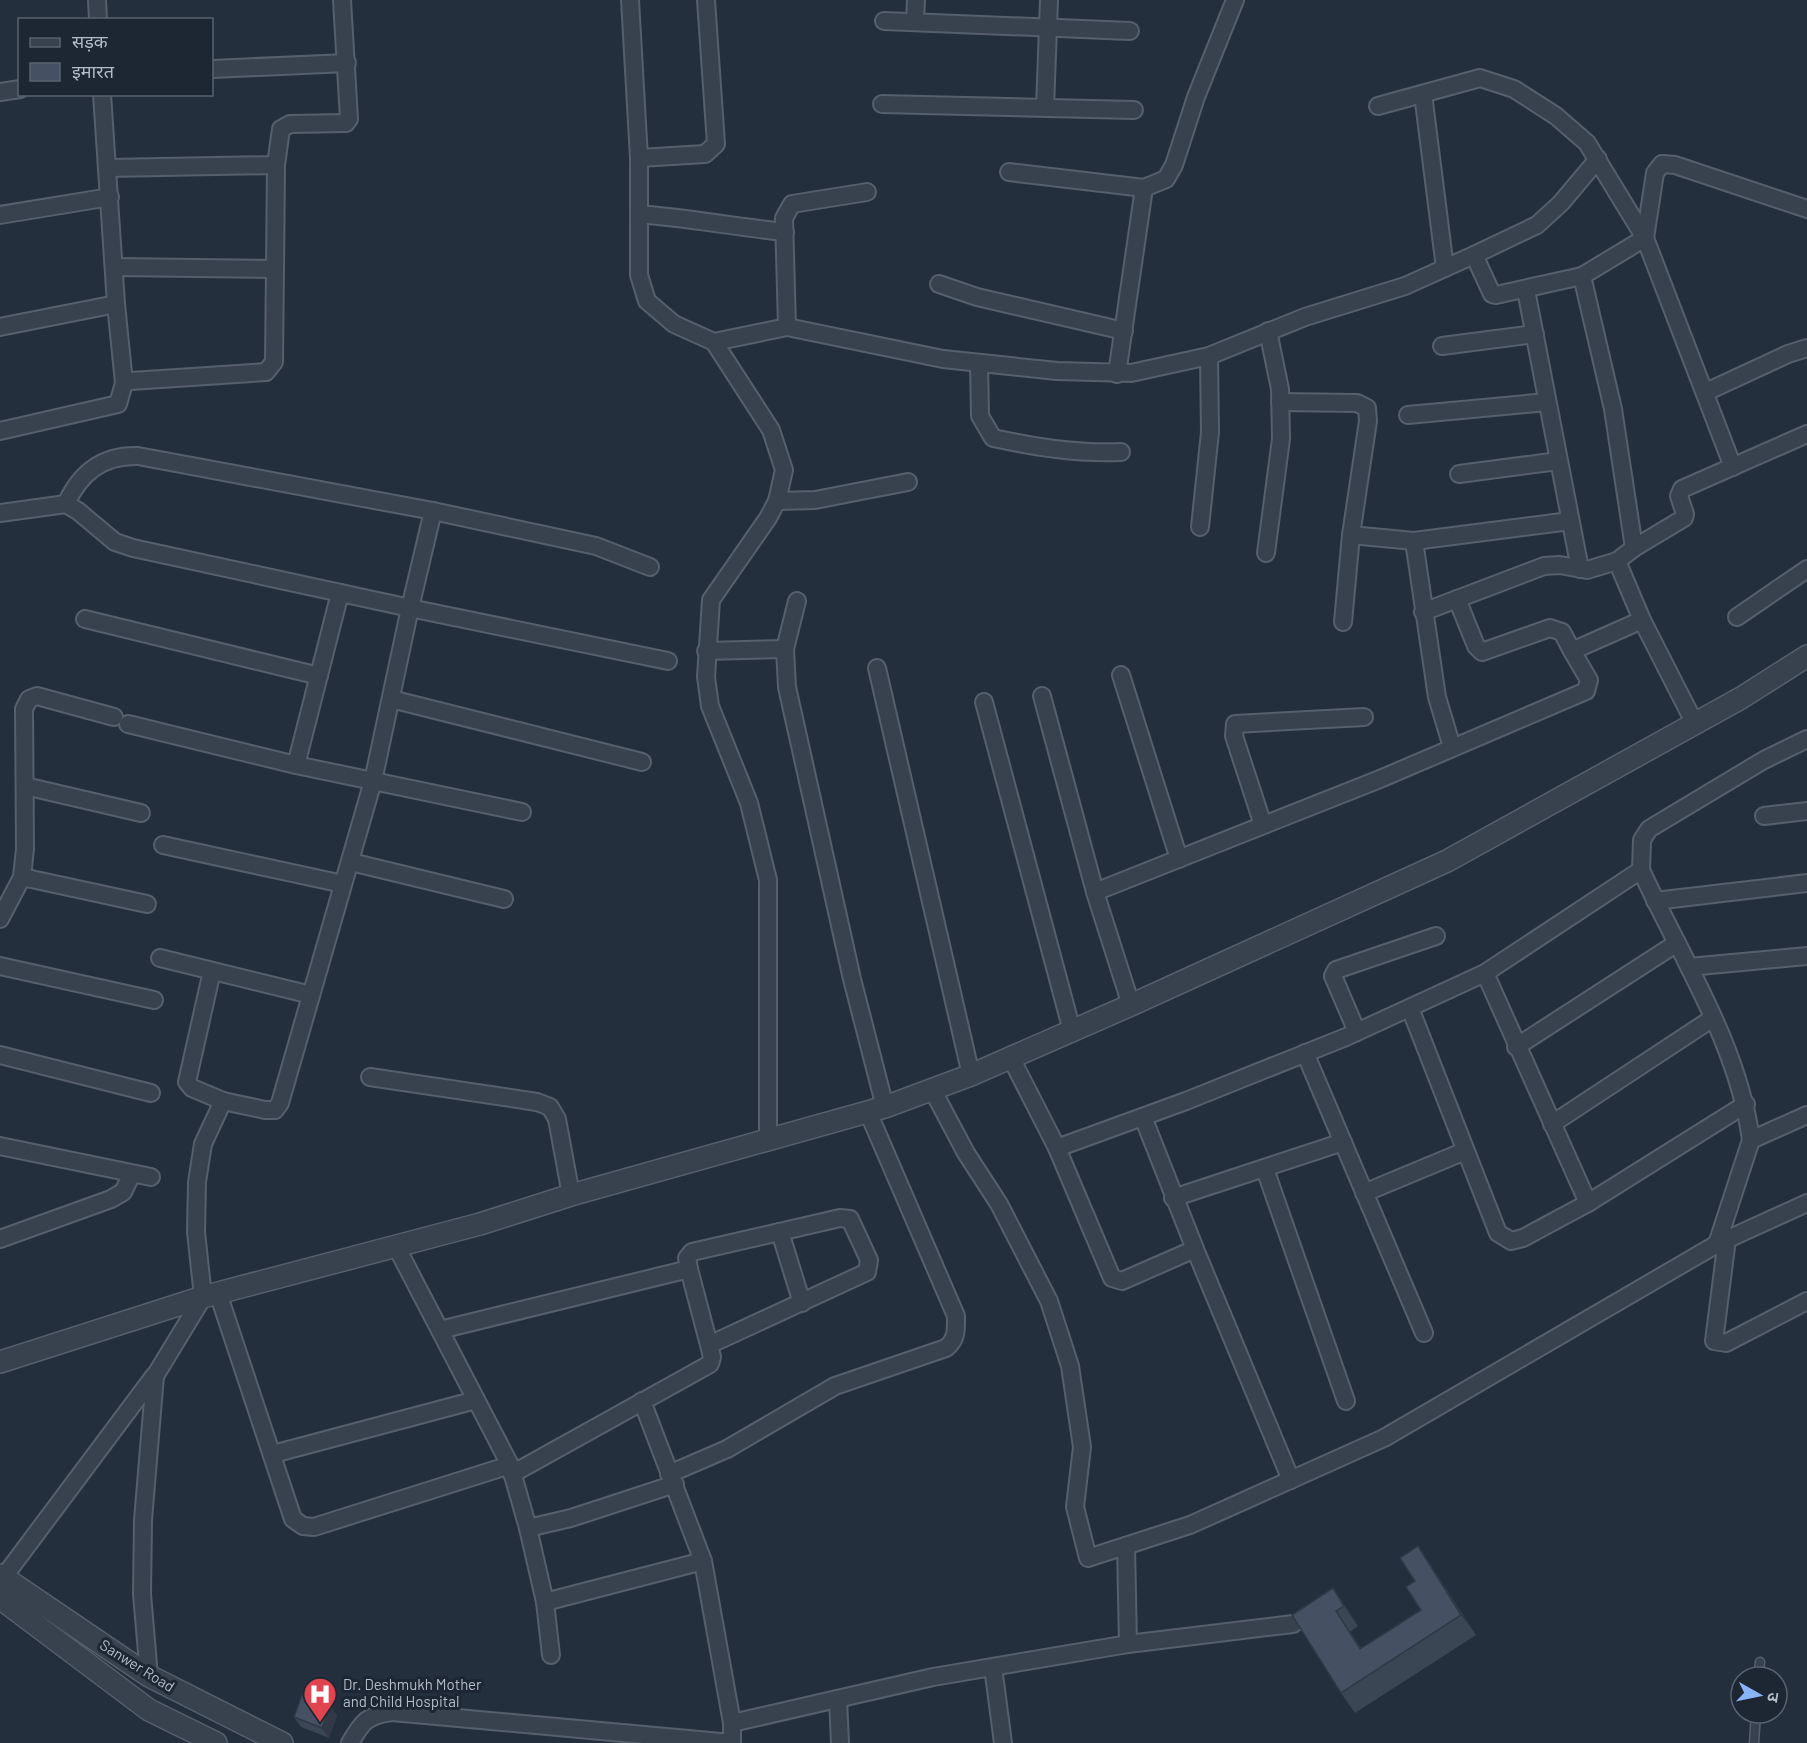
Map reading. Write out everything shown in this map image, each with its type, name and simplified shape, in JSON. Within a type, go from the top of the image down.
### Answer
[{"type":"street","points":[[98,0],[98,18]]},
{"type":"street","points":[[124,383],[266,372],[274,362],[276,165],[281,129],[290,124],[346,123],[349,119],[342,0]]},
{"type":"street","points":[[630,0],[639,158],[639,275],[647,301],[674,324],[714,342],[771,430],[784,470],[777,501],[768,518],[748,543],[711,600],[706,651],[706,677],[710,706],[749,803],[768,880],[768,1141]]},
{"type":"street","points":[[639,158],[705,154],[716,144],[706,0]]},
{"type":"street","points":[[915,22],[916,0]]},
{"type":"street","points":[[1045,108],[1049,0]]},
{"type":"street","points":[[1009,172],[1144,188],[1166,179],[1235,0]]},
{"type":"street","points":[[884,21],[1130,31]]},
{"type":"street","points":[[213,69],[347,63]]},
{"type":"street","points":[[1378,106],[1480,78],[1500,83],[1556,116],[1587,143],[1645,238],[1733,467]]},
{"type":"street","points":[[0,92],[18,88]]},
{"type":"street","points":[[1423,94],[1445,268]]},
{"type":"street","points":[[0,431],[118,404],[124,383],[116,304],[102,96]]},
{"type":"street","points":[[882,104],[1134,110]]},
{"type":"street","points":[[714,342],[788,327],[942,360],[1124,373],[1156,369],[1209,356],[1268,331],[1405,286],[1474,255],[1537,225],[1561,203],[1598,159]]},
{"type":"street","points":[[1645,238],[1655,173],[1662,164],[1675,165],[1807,209]]},
{"type":"street","points":[[108,168],[276,165]]},
{"type":"street","points":[[1124,373],[1124,331],[1144,188]]},
{"type":"street","points":[[788,327],[784,218],[792,204],[867,192]]},
{"type":"street","points":[[0,215],[110,198]]},
{"type":"street","points":[[639,214],[691,218],[724,226],[785,232]]},
{"type":"street","points":[[1474,255],[1492,294],[1501,296],[1582,276],[1645,238]]},
{"type":"street","points":[[115,267],[275,269]]},
{"type":"street","points":[[1582,276],[1613,409],[1634,548]]},
{"type":"street","points":[[939,284],[977,297],[1124,331]]},
{"type":"street","points":[[1526,290],[1580,569]]},
{"type":"street","points":[[0,327],[116,304]]},
{"type":"street","points":[[1266,553],[1281,439],[1280,402],[1268,331]]},
{"type":"street","points":[[1442,346],[1534,334]]},
{"type":"street","points":[[1706,392],[1788,354],[1807,348]]},
{"type":"street","points":[[1200,527],[1210,432],[1209,356]]},
{"type":"street","points":[[980,363],[980,416],[993,438],[1053,450],[1121,452]]},
{"type":"street","points":[[1280,402],[1357,403],[1367,408],[1368,421],[1351,535],[1342,621]]},
{"type":"street","points":[[1408,415],[1547,402]]},
{"type":"street","points":[[1423,612],[1544,566],[1560,565],[1587,570],[1617,561],[1684,518],[1685,514],[1679,496],[1682,489],[1807,434]]},
{"type":"street","points":[[61,505],[88,470],[121,455],[138,456],[433,511],[596,546],[650,567]]},
{"type":"street","points":[[1459,474],[1558,461]]},
{"type":"street","points":[[777,501],[815,500],[908,482]]},
{"type":"street","points":[[0,513],[61,505],[78,511],[115,543],[133,549],[668,661]]},
{"type":"street","points":[[212,971],[187,1082],[192,1088],[223,1101],[275,1110],[280,1103],[373,781],[433,511]]},
{"type":"street","points":[[1351,535],[1414,541],[1570,521]]},
{"type":"street","points":[[1414,541],[1437,697],[1452,747]]},
{"type":"street","points":[[1617,561],[1642,620],[1695,724]]},
{"type":"street","points":[[1737,617],[1807,569]]},
{"type":"street","points":[[296,765],[340,593]]},
{"type":"street","points":[[1095,892],[1587,691],[1589,680],[1562,632],[1551,628],[1482,652],[1476,646],[1457,599]]},
{"type":"street","points":[[528,1528],[572,1518],[672,1479],[835,1386],[945,1348],[953,1342],[957,1332],[956,1316],[877,1109],[852,979],[787,687],[784,649],[797,601]]},
{"type":"street","points":[[85,619],[319,676]]},
{"type":"street","points":[[1572,651],[1642,620]]},
{"type":"street","points":[[706,651],[784,649]]},
{"type":"street","points":[[0,1362],[210,1295],[480,1224],[571,1195],[877,1109],[971,1075],[1447,861],[1695,724],[1807,656]]},
{"type":"street","points":[[877,668],[971,1075]]},
{"type":"street","points":[[1121,675],[1179,859]]},
{"type":"street","points":[[0,919],[22,877],[25,849],[24,709],[29,699],[37,696],[296,765],[522,812]]},
{"type":"street","points":[[1042,696],[1095,892],[1131,1005]]},
{"type":"street","points":[[391,699],[642,762]]},
{"type":"street","points":[[984,702],[1072,1031]]},
{"type":"street","points":[[1263,825],[1234,736],[1235,724],[1364,717]]},
{"type":"street","points":[[1807,739],[1764,760],[1649,829],[1642,840],[1641,870],[1713,1018],[1746,1104],[1751,1140],[1722,1242],[1714,1341],[1726,1343],[1807,1301]]},
{"type":"street","points":[[25,786],[141,813]]},
{"type":"street","points":[[1764,816],[1807,811]]},
{"type":"street","points":[[163,845],[344,884]]},
{"type":"street","points":[[351,862],[504,899]]},
{"type":"street","points":[[1057,1148],[1143,1117],[1357,1032],[1485,973],[1641,870]]},
{"type":"street","points":[[22,877],[147,904]]},
{"type":"street","points":[[1655,901],[1807,883]]},
{"type":"street","points":[[1357,1032],[1333,976],[1336,970],[1436,936]]},
{"type":"street","points":[[1516,1047],[1677,943]]},
{"type":"street","points":[[1689,967],[1807,956]]},
{"type":"street","points":[[160,958],[312,995]]},
{"type":"street","points":[[0,966],[154,1000]]},
{"type":"street","points":[[1485,973],[1516,1047],[1588,1203]]},
{"type":"street","points":[[1410,1008],[1498,1233],[1511,1241],[1523,1238],[1588,1203],[1746,1104]]},
{"type":"street","points":[[1552,1124],[1713,1018]]},
{"type":"street","points":[[1305,1053],[1424,1333]]},
{"type":"street","points":[[0,1055],[151,1092]]},
{"type":"street","points":[[1010,1056],[1057,1148],[1112,1278],[1122,1281],[1195,1249]]},
{"type":"street","points":[[370,1077],[537,1102],[550,1107],[557,1119],[571,1195]]},
{"type":"street","points":[[932,1089],[966,1153],[999,1204],[1053,1312],[1070,1366],[1081,1435],[1082,1447],[1075,1508],[1088,1558],[1190,1525],[1384,1438],[1722,1242],[1807,1203]]},
{"type":"street","points":[[223,1101],[203,1144],[197,1182],[196,1232],[210,1295],[273,1454],[293,1519],[303,1526],[314,1527],[511,1470],[709,1366],[712,1357],[687,1258],[692,1252],[850,1219],[869,1260],[867,1272],[709,1345]]},
{"type":"street","points":[[1751,1140],[1807,1115]]},
{"type":"street","points":[[1143,1117],[1173,1198],[1291,1480]]},
{"type":"street","points":[[1173,1198],[1343,1142]]},
{"type":"street","points":[[0,1146],[151,1178]]},
{"type":"street","points":[[1364,1192],[1466,1150]]},
{"type":"street","points":[[1265,1169],[1346,1401]]},
{"type":"street","points":[[0,1239],[111,1199],[123,1192],[132,1174]]},
{"type":"street","points":[[780,1232],[802,1303]]},
{"type":"street","points":[[396,1246],[511,1470],[528,1528],[544,1602],[551,1655]]},
{"type":"street","points":[[440,1330],[689,1269]]},
{"type":"street","points":[[1,1584],[155,1376],[210,1295]]},
{"type":"street","points":[[149,1676],[142,1594],[143,1520],[155,1376]]},
{"type":"street","points":[[273,1454],[476,1400]]},
{"type":"street","points":[[350,1743],[360,1727],[373,1714],[392,1712],[732,1743],[732,1723],[703,1562],[642,1401]]},
{"type":"street","points":[[1126,1546],[1128,1644]]},
{"type":"street","points":[[544,1602],[703,1562]]},
{"type":"street","name":"Sanwer Road","points":[[1,1584],[149,1676],[252,1736],[282,1743]]},
{"type":"street","name":"Sanwer Road","points":[[1,1584],[150,1710],[216,1743]]},
{"type":"street","points":[[732,1723],[933,1677],[1128,1644],[1293,1624]]},
{"type":"street","points":[[993,1667],[1003,1743]]},
{"type":"street","points":[[838,1699],[840,1743]]},
{"type":"lane","points":[[1754,1743],[1755,1725]]},
{"type":"building","points":[[1418,1546],[1461,1615],[1341,1693],[1292,1615],[1333,1588],[1344,1606],[1336,1611],[1360,1649],[1421,1610],[1406,1587],[1415,1581],[1400,1558]]},
{"type":"building","points":[[302,1695],[330,1706],[322,1728],[294,1717]]},
{"type":"place","name":"Dr. Deshmukh Mother and Child Hospital","points":[[320,1723]]}]
